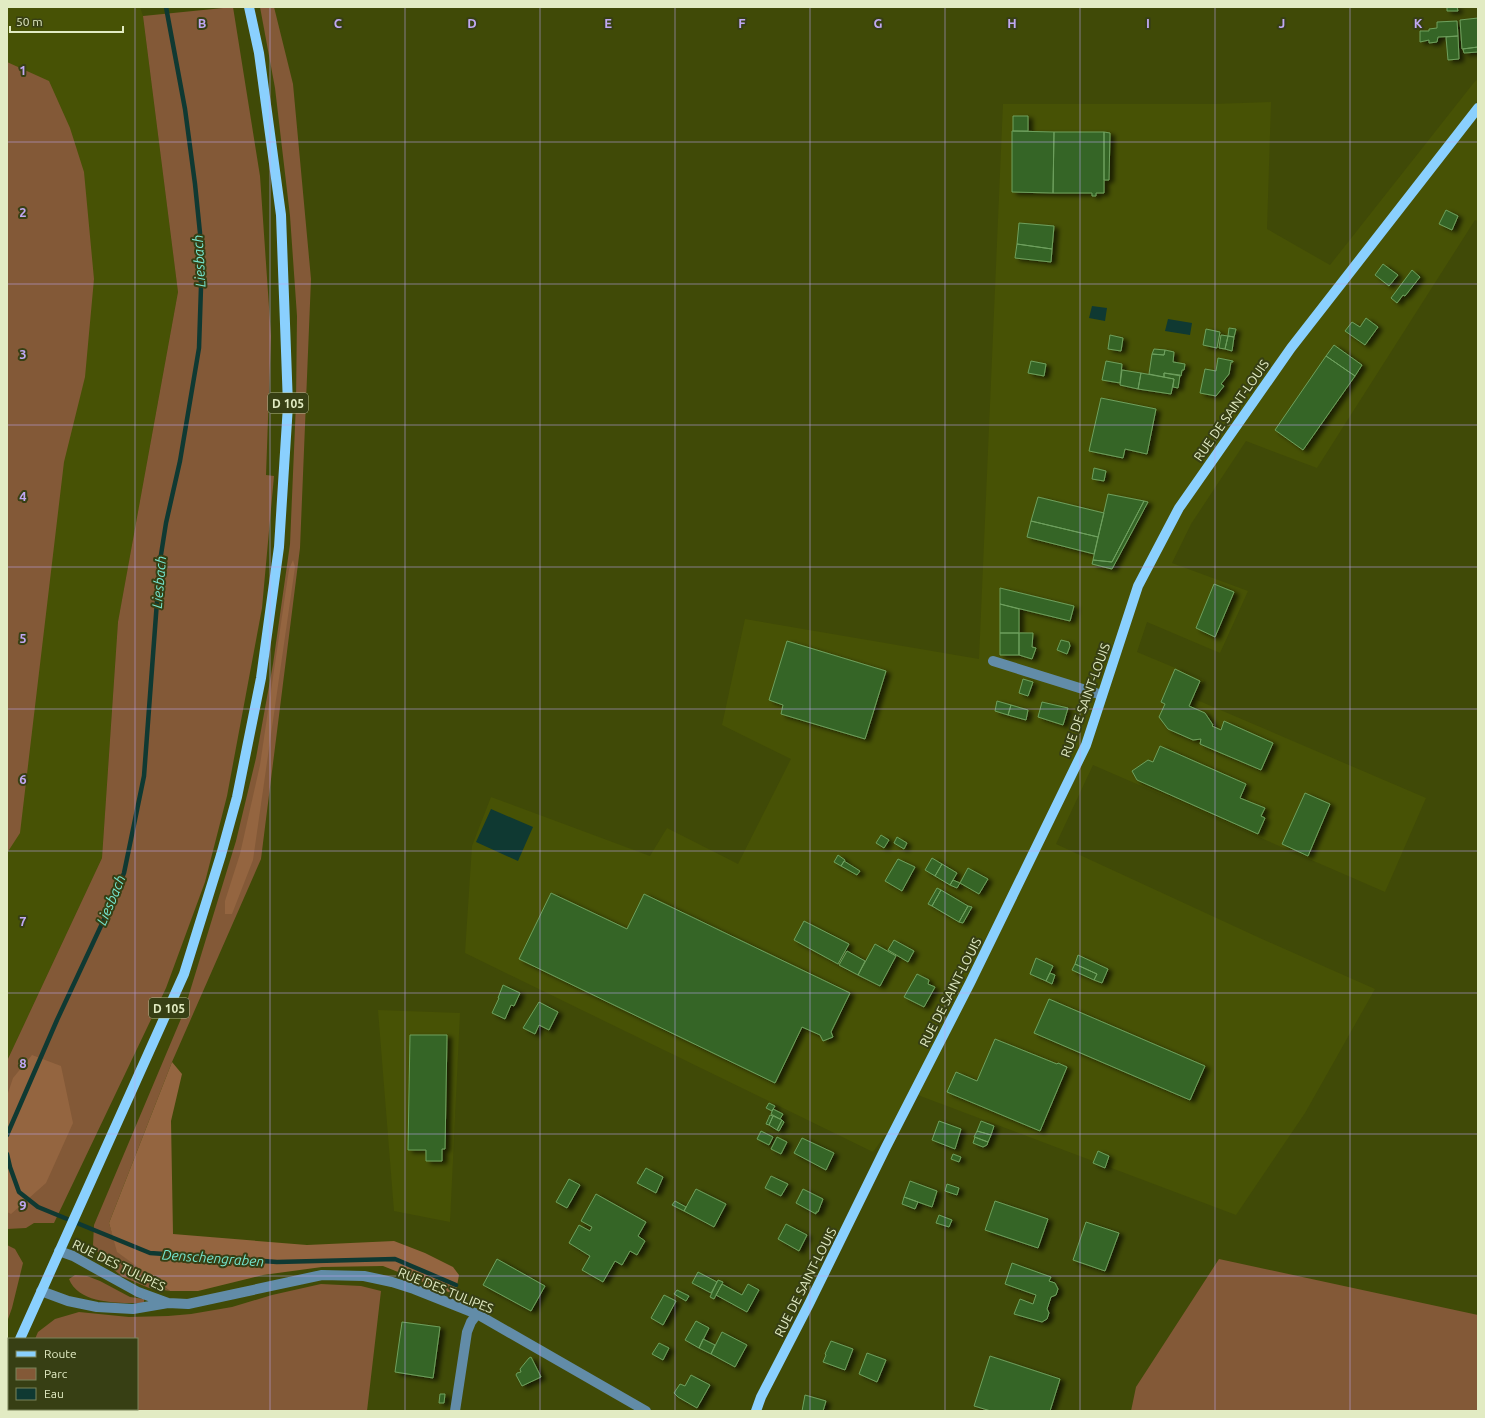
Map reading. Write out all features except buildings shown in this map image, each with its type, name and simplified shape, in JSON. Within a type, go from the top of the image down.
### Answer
[{"type":"main road","name":"D 105","points":[[20,1338],[130,1097],[186,967],[221,855],[237,797],[261,678],[274,596],[279,547],[288,405],[281,215],[259,53],[249,7]]},
{"type":"main road","name":"RUE DE SAINT-LOUIS","points":[[756,1411],[761,1398],[970,982],[1086,745],[1138,586],[1178,508],[1295,343],[1478,108]]},
{"type":"street","points":[[993,661],[1102,695]]},
{"type":"street","name":"RUE DES TULIPES","points":[[60,1251],[73,1256],[138,1292],[168,1303]]},
{"type":"street","name":"RUE DES TULIPES","points":[[41,1291],[68,1301],[97,1307],[133,1310],[168,1303],[188,1304],[322,1275],[364,1276],[392,1282],[414,1289],[477,1314],[646,1411]]},
{"type":"street","points":[[455,1411],[467,1332],[471,1322],[477,1314]]},
{"type":"shaded area","points":[[7,7],[140,7],[143,16],[178,292],[118,622],[102,858],[7,1061]]},
{"type":"shaded area","points":[[1476,80],[1478,81],[1478,221],[1475,220],[1317,468],[1246,441],[1191,524],[1172,563],[1248,591],[1220,653],[1147,622],[1137,652],[1204,680],[1197,700],[1426,798],[1385,892],[1093,765],[1056,844],[1262,939],[1375,989],[1305,1113],[1236,1215],[915,1094],[873,1152],[465,953],[472,846],[491,797],[650,856],[667,828],[738,864],[791,759],[722,725],[745,619],[979,659],[1003,104],[1214,104],[1271,102],[1267,229],[1330,265]]},
{"type":"shaded area","points":[[293,560],[295,567],[253,860],[232,914],[225,914],[225,901],[240,854],[260,765],[289,569]]},
{"type":"shaded area","points":[[378,1010],[460,1013],[450,1222],[394,1211]]},
{"type":"shaded area","points":[[32,1055],[61,1066],[73,1123],[46,1183],[11,1214],[7,1212],[7,1096],[13,1078]]},
{"type":"shaded area","points":[[172,1062],[182,1074],[171,1121],[173,1234],[307,1245],[394,1241],[425,1253],[453,1267],[459,1275],[456,1291],[451,1293],[383,1266],[322,1267],[263,1275],[198,1291],[170,1291],[117,1252],[109,1223]]},
{"type":"green space","points":[[233,7],[260,176],[271,336],[266,475],[274,476],[262,608],[227,796],[205,882],[166,988],[54,1223],[34,1223],[26,1228],[7,1229],[7,1061],[102,858],[118,622],[178,292],[143,16]]},
{"type":"green space","points":[[260,7],[274,7],[293,84],[311,279],[300,548],[261,859],[172,1062],[109,1223],[118,1252],[170,1291],[149,1288],[123,1277],[105,1263],[93,1245],[94,1225],[183,1014],[236,841],[256,758],[273,664],[290,544],[296,403],[297,316],[290,216],[275,88]]},
{"type":"green space","points":[[7,62],[49,81],[70,128],[84,172],[94,279],[85,377],[64,462],[20,833],[7,853]]},
{"type":"green space","points":[[7,1245],[15,1249],[23,1263],[7,1322]]},
{"type":"green space","points":[[1219,1259],[1478,1315],[1478,1411],[1131,1411],[1136,1387]]},
{"type":"green space","points":[[75,1275],[87,1276],[100,1281],[130,1297],[144,1299],[144,1303],[102,1301],[91,1298],[82,1294],[74,1287],[69,1279]]},
{"type":"green space","points":[[321,1284],[361,1286],[381,1291],[367,1411],[7,1411],[7,1377],[8,1410],[138,1410],[138,1338],[35,1338],[38,1332],[55,1319],[79,1312],[129,1317],[191,1314],[232,1307],[272,1295]]},
{"type":"water","points":[[1092,306],[1107,308],[1105,321],[1089,318]]},
{"type":"water","points":[[1168,319],[1192,323],[1190,335],[1165,331]]},
{"type":"water","points":[[491,809],[533,827],[518,861],[476,842]]},
{"type":"waterway","name":"Liesbach","points":[[7,1135],[57,1020],[114,898],[124,873],[144,776],[160,561],[166,523],[180,461],[199,348],[201,287],[200,233],[195,184],[185,109],[166,7]]},
{"type":"waterway","name":"Denschengraben","points":[[7,1154],[19,1192],[38,1207],[150,1253],[277,1262],[395,1259],[456,1285]]}]
